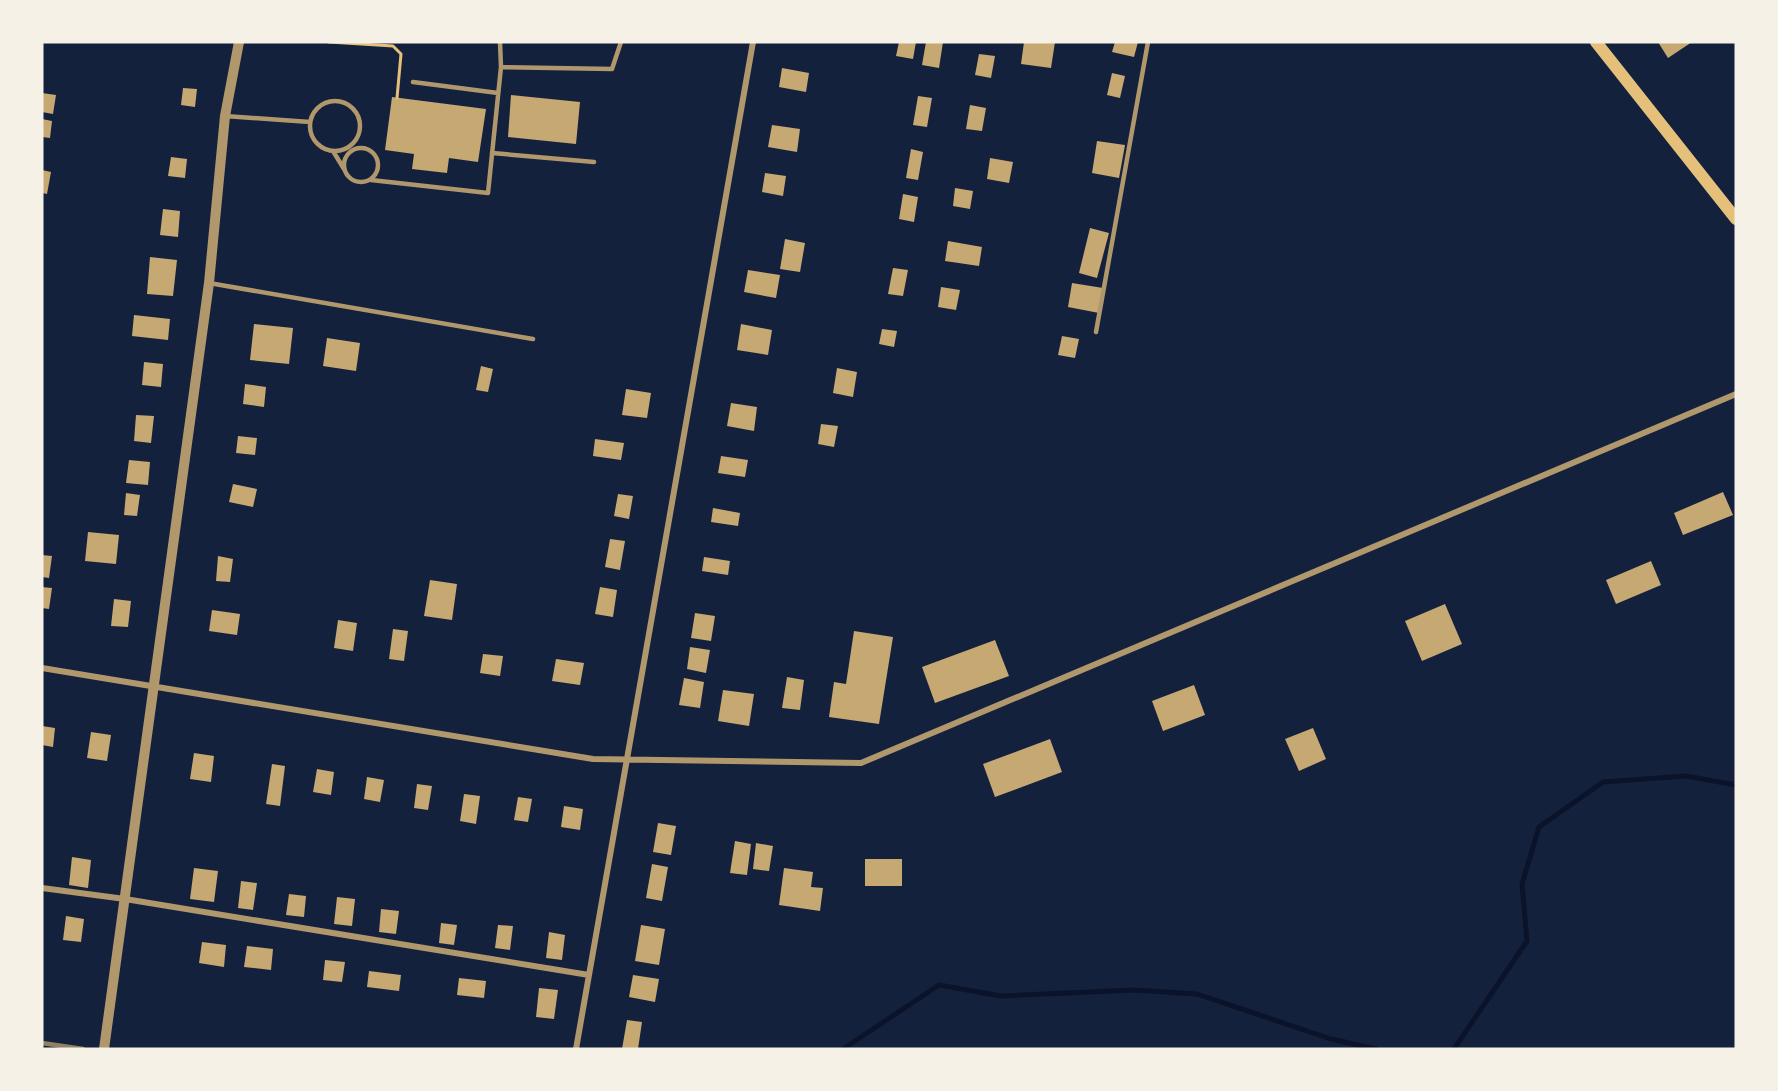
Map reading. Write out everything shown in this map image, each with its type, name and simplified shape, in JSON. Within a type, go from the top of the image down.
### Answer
[{"type":"main road","points":[[1596,42],[1736,219]]},
{"type":"street","points":[[104,1049],[209,283],[225,116],[239,42]]},
{"type":"street","points":[[576,1049],[753,42]]},
{"type":"street","points":[[42,668],[593,759],[861,764],[1736,394]]},
{"type":"street","points":[[42,888],[125,899],[589,975]]},
{"type":"lane","points":[[333,151],[350,179],[355,182],[371,180],[488,193],[501,67],[500,42]]},
{"type":"lane","points":[[501,67],[612,69],[621,42]]},
{"type":"lane","points":[[1096,332],[1148,42]]},
{"type":"lane","points":[[413,82],[498,93]]},
{"type":"lane","points":[[329,101],[346,103],[356,111],[361,128],[357,139],[348,147],[333,151],[322,147],[316,141],[310,122],[318,107],[329,101]]},
{"type":"lane","points":[[225,116],[310,122]]},
{"type":"lane","points":[[344,169],[349,153],[359,147],[365,148],[375,154],[379,165],[371,180]]},
{"type":"lane","points":[[492,153],[594,162]]},
{"type":"lane","points":[[209,283],[533,339]]},
{"type":"path","points":[[329,42],[393,46],[401,54],[397,98]]},
{"type":"building","points":[[899,42],[916,42],[913,59],[896,56]]},
{"type":"building","points":[[926,42],[943,42],[939,68],[922,65]]},
{"type":"building","points":[[1024,42],[1055,42],[1051,68],[1021,64]]},
{"type":"building","points":[[1115,42],[1138,42],[1134,57],[1112,52]]},
{"type":"building","points":[[1658,42],[1692,42],[1668,58]]},
{"type":"building","points":[[979,54],[995,56],[991,78],[975,75]]},
{"type":"building","points":[[782,68],[809,73],[806,92],[779,87]]},
{"type":"building","points":[[1112,73],[1125,76],[1120,98],[1107,95]]},
{"type":"building","points":[[183,88],[197,89],[195,107],[181,105]]},
{"type":"building","points":[[42,93],[56,95],[53,114],[42,112]]},
{"type":"building","points":[[511,95],[580,102],[576,144],[508,137]]},
{"type":"building","points":[[918,96],[932,98],[927,127],[913,125]]},
{"type":"building","points":[[392,97],[486,109],[478,162],[449,158],[447,173],[412,169],[414,154],[385,150]]},
{"type":"building","points":[[970,105],[986,108],[982,131],[966,129]]},
{"type":"building","points":[[42,119],[52,121],[50,138],[42,137]]},
{"type":"building","points":[[772,125],[800,129],[797,152],[768,147]]},
{"type":"building","points":[[1097,141],[1125,145],[1119,178],[1092,173]]},
{"type":"building","points":[[911,149],[923,152],[918,180],[906,178]]},
{"type":"building","points":[[171,157],[187,159],[185,178],[168,176]]},
{"type":"building","points":[[990,158],[1013,162],[1009,183],[987,179]]},
{"type":"building","points":[[42,170],[51,172],[47,194],[42,193]]},
{"type":"building","points":[[765,173],[786,176],[783,196],[762,192]]},
{"type":"building","points":[[955,188],[973,191],[970,209],[953,206]]},
{"type":"building","points":[[903,194],[918,197],[914,222],[899,219]]},
{"type":"building","points":[[163,209],[180,211],[178,237],[160,235]]},
{"type":"building","points":[[1090,228],[1109,233],[1097,278],[1079,273]]},
{"type":"building","points":[[785,239],[805,243],[800,272],[780,269]]},
{"type":"building","points":[[948,241],[982,247],[979,266],[945,261]]},
{"type":"building","points":[[150,257],[177,260],[173,296],[147,294]]},
{"type":"building","points":[[893,268],[908,270],[903,296],[888,294]]},
{"type":"building","points":[[748,270],[780,275],[776,298],[744,292]]},
{"type":"building","points":[[1072,283],[1103,288],[1099,313],[1068,307]]},
{"type":"building","points":[[941,287],[960,290],[956,310],[938,307]]},
{"type":"building","points":[[134,315],[170,319],[168,340],[132,336]]},
{"type":"building","points":[[254,324],[293,328],[289,364],[250,360]]},
{"type":"building","points":[[741,324],[772,330],[768,355],[737,350]]},
{"type":"building","points":[[882,329],[897,331],[894,347],[879,344]]},
{"type":"building","points":[[1062,336],[1079,339],[1075,358],[1058,355]]},
{"type":"building","points":[[327,338],[360,343],[356,371],[323,366]]},
{"type":"building","points":[[144,362],[163,364],[161,387],[142,385]]},
{"type":"building","points":[[481,366],[493,369],[488,392],[476,390]]},
{"type":"building","points":[[837,368],[857,372],[853,397],[833,393]]},
{"type":"building","points":[[245,384],[266,387],[264,407],[243,404]]},
{"type":"building","points":[[626,389],[651,393],[647,418],[622,415]]},
{"type":"building","points":[[731,403],[757,407],[754,431],[727,426]]},
{"type":"building","points":[[136,415],[154,416],[151,443],[134,441]]},
{"type":"building","points":[[821,424],[838,426],[834,447],[818,444]]},
{"type":"building","points":[[238,436],[257,438],[255,455],[236,453]]},
{"type":"building","points":[[595,439],[624,443],[621,460],[593,456]]},
{"type":"building","points":[[721,456],[748,460],[745,477],[718,473]]},
{"type":"building","points":[[129,460],[150,462],[148,485],[126,483]]},
{"type":"building","points":[[233,484],[257,489],[253,507],[229,502]]},
{"type":"building","points":[[1723,492],[1733,515],[1683,535],[1674,513]]},
{"type":"building","points":[[126,493],[140,495],[137,516],[124,515]]},
{"type":"building","points":[[618,494],[633,496],[629,519],[614,516]]},
{"type":"building","points":[[713,508],[740,513],[738,526],[711,522]]},
{"type":"building","points":[[88,532],[119,535],[116,564],[85,561]]},
{"type":"building","points":[[610,539],[625,541],[620,570],[605,567]]},
{"type":"building","points":[[42,555],[52,556],[49,578],[42,577]]},
{"type":"building","points":[[218,556],[233,559],[230,582],[216,581]]},
{"type":"building","points":[[704,557],[730,561],[728,575],[702,571]]},
{"type":"building","points":[[1651,561],[1661,585],[1616,604],[1606,580]]},
{"type":"building","points":[[430,580],[457,584],[452,620],[424,616]]},
{"type":"building","points":[[42,587],[52,588],[49,609],[42,608]]},
{"type":"building","points":[[600,587],[617,590],[613,617],[595,614]]},
{"type":"building","points":[[114,599],[131,601],[128,627],[111,626]]},
{"type":"building","points":[[1445,604],[1462,644],[1422,661],[1405,621]]},
{"type":"building","points":[[212,610],[240,614],[237,635],[209,631]]},
{"type":"building","points":[[695,613],[715,616],[711,641],[691,638]]},
{"type":"building","points":[[338,620],[357,623],[353,651],[334,648]]},
{"type":"building","points":[[393,629],[408,631],[404,661],[389,659]]},
{"type":"building","points":[[854,631],[893,637],[879,724],[829,717],[834,682],[846,684]]},
{"type":"building","points":[[995,640],[1009,676],[935,703],[922,667]]},
{"type":"building","points":[[690,647],[710,650],[706,673],[687,669]]},
{"type":"building","points":[[483,654],[503,656],[500,676],[480,673]]},
{"type":"building","points":[[556,659],[584,663],[580,685],[552,681]]},
{"type":"building","points":[[787,677],[804,680],[800,710],[782,708]]},
{"type":"building","points":[[684,678],[704,682],[700,708],[679,705]]},
{"type":"building","points":[[1194,685],[1205,715],[1163,731],[1152,701]]},
{"type":"building","points":[[723,690],[754,694],[749,726],[718,721]]},
{"type":"building","points":[[42,726],[55,728],[53,747],[42,745]]},
{"type":"building","points":[[1313,728],[1326,759],[1299,771],[1285,739]]},
{"type":"building","points":[[91,732],[111,735],[107,761],[87,758]]},
{"type":"building","points":[[1050,739],[1062,772],[995,797],[983,764]]},
{"type":"building","points":[[194,753],[214,756],[211,782],[190,779]]},
{"type":"building","points":[[272,764],[285,766],[280,806],[266,804]]},
{"type":"building","points":[[317,769],[334,772],[331,795],[313,792]]},
{"type":"building","points":[[367,777],[384,780],[380,802],[364,799]]},
{"type":"building","points":[[417,784],[432,786],[428,810],[414,808]]},
{"type":"building","points":[[464,794],[480,796],[476,824],[460,821]]},
{"type":"building","points":[[518,797],[532,799],[528,822],[514,820]]},
{"type":"building","points":[[564,806],[583,809],[580,830],[561,827]]},
{"type":"building","points":[[658,823],[676,826],[671,855],[653,852]]},
{"type":"building","points":[[735,841],[751,844],[747,875],[730,873]]},
{"type":"building","points":[[756,843],[773,846],[769,871],[753,869]]},
{"type":"building","points":[[72,857],[91,860],[88,888],[69,885]]},
{"type":"building","points":[[865,859],[902,859],[902,886],[865,886]]},
{"type":"building","points":[[652,864],[668,867],[662,901],[646,898]]},
{"type":"building","points":[[194,868],[218,871],[214,902],[190,899]]},
{"type":"building","points":[[784,868],[813,872],[811,887],[823,888],[820,911],[779,905]]},
{"type":"building","points":[[241,881],[257,883],[253,910],[238,908]]},
{"type":"building","points":[[289,894],[306,896],[304,917],[286,915]]},
{"type":"building","points":[[337,897],[355,899],[352,926],[334,924]]},
{"type":"building","points":[[381,909],[399,911],[396,934],[379,932]]},
{"type":"building","points":[[66,916],[84,919],[81,942],[63,940]]},
{"type":"building","points":[[441,923],[457,925],[454,945],[439,943]]},
{"type":"building","points":[[498,925],[513,926],[510,950],[495,948]]},
{"type":"building","points":[[641,925],[665,929],[659,965],[635,961]]},
{"type":"building","points":[[549,932],[565,935],[562,960],[546,958]]},
{"type":"building","points":[[202,942],[226,945],[224,967],[199,963]]},
{"type":"building","points":[[247,946],[273,949],[271,970],[244,967]]},
{"type":"building","points":[[325,960],[345,962],[342,982],[323,980]]},
{"type":"building","points":[[369,971],[401,975],[399,991],[367,987]]},
{"type":"building","points":[[633,975],[659,979],[655,1002],[629,997]]},
{"type":"building","points":[[459,978],[486,981],[484,998],[457,995]]},
{"type":"building","points":[[539,988],[558,990],[554,1019],[536,1017]]},
{"type":"building","points":[[627,1020],[642,1022],[638,1049],[622,1049]]},
{"type":"waterway","points":[[1454,1049],[1527,941],[1522,884],[1539,827],[1603,782],[1686,776],[1736,785]]},
{"type":"waterway","points":[[843,1049],[939,985],[1001,996],[1134,990],[1197,994],[1331,1039],[1376,1049]]},
{"type":"railway","points":[[42,1043],[83,1049]]}]
